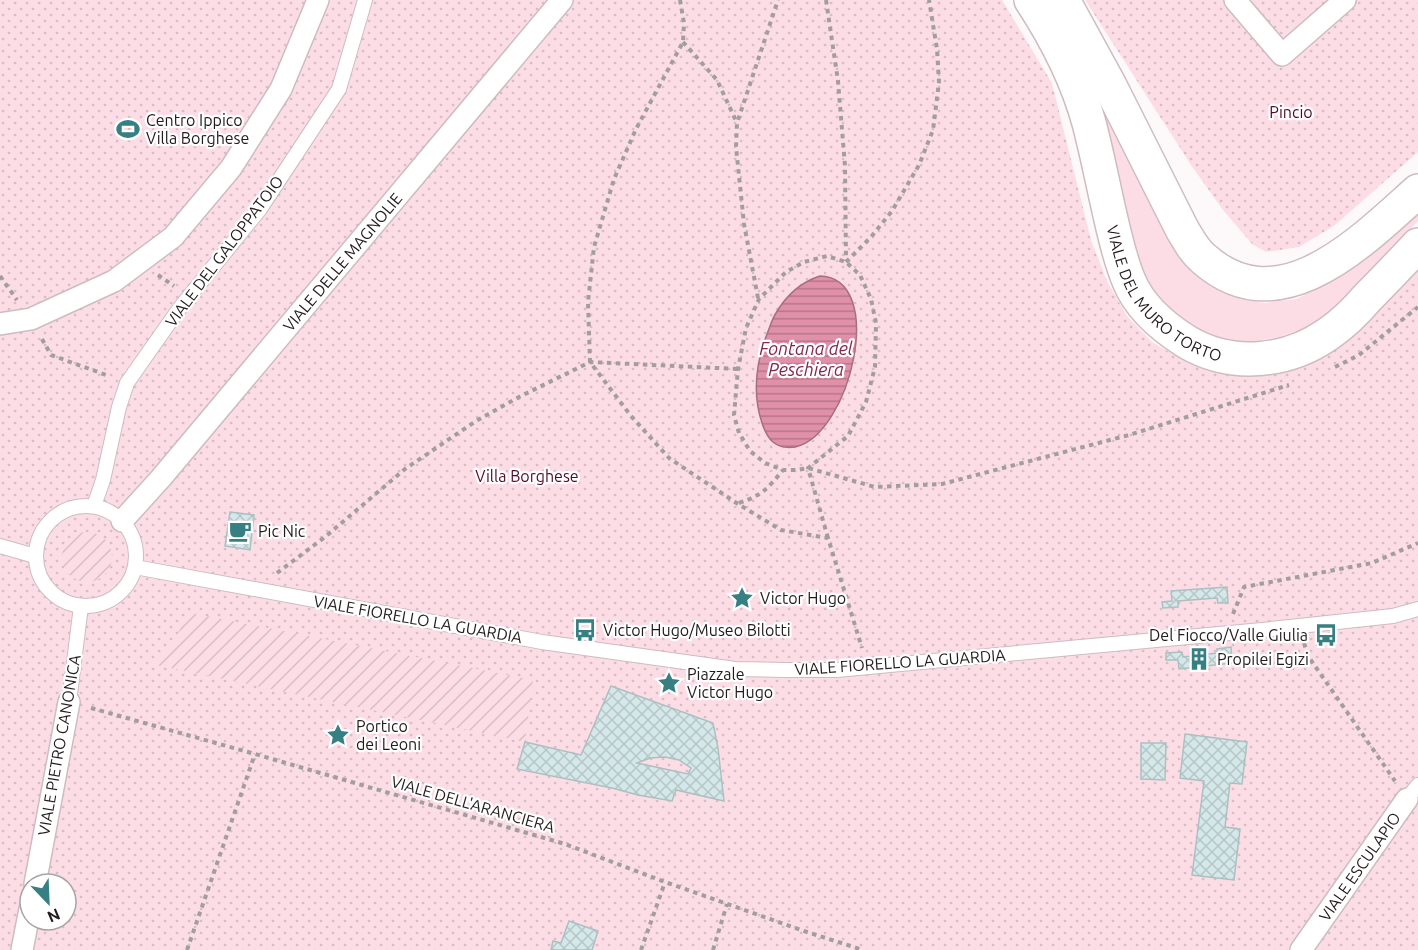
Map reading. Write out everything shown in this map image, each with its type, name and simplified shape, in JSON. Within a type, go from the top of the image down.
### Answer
[{"type":"main road","name":"VIALE DEL MURO TORTO","points":[[1031,0],[1058,45],[1084,107],[1115,237],[1128,279],[1143,305],[1168,330],[1197,348],[1219,356],[1250,360],[1271,358],[1301,348],[1317,342],[1341,324],[1418,245]]},
{"type":"main road","points":[[1063,0],[1124,112],[1182,229],[1203,259],[1224,273],[1244,281],[1266,284],[1282,283],[1304,276],[1349,250],[1418,191]]},
{"type":"street","points":[[0,324],[31,319],[114,281],[173,237],[231,168],[281,89],[318,0]]},
{"type":"street","name":"VIALE DELLE MAGNOLIE","points":[[122,521],[169,469],[562,0]]},
{"type":"street","points":[[1235,0],[1282,55],[1345,0]]},
{"type":"street","name":"VIALE PIETRO CANONICA","points":[[37,872],[69,702]]},
{"type":"street","name":"VIALE ESCULAPIO","points":[[1301,950],[1413,792]]},
{"type":"street","points":[[22,950],[26,932]]},
{"type":"lane","name":"VIALE DEL GALOPPATOIO","points":[[94,506],[103,480],[119,408],[128,383],[189,297],[260,209],[339,89],[365,0]]},
{"type":"lane","points":[[81,506],[94,506],[114,514],[122,521],[132,535],[136,550],[135,567],[125,588],[102,604],[81,606],[62,601],[47,588],[40,578],[35,556],[40,535],[53,518],[66,510],[81,506]]},
{"type":"lane","points":[[0,546],[35,556]]},
{"type":"lane","name":"VIALE FIORELLO LA GUARDIA","points":[[135,567],[542,642],[735,669],[837,670],[1299,626],[1393,616],[1418,609]]},
{"type":"lane","name":"VIALE PIETRO CANONICA","points":[[69,702],[81,606]]},
{"type":"path","points":[[680,0],[684,23],[683,42],[636,129],[614,179],[594,247],[588,302],[590,362],[631,416],[669,458],[782,530],[828,538]]},
{"type":"path","points":[[759,299],[744,224],[736,147],[738,123],[778,0]]},
{"type":"path","points":[[826,0],[838,81],[845,166],[846,262]]},
{"type":"path","points":[[846,262],[871,237],[891,211],[919,165],[933,130],[939,82],[937,49],[929,0]]},
{"type":"path","points":[[683,42],[717,80],[738,123]]},
{"type":"path","points":[[808,468],[848,436],[866,402],[875,367],[876,323],[871,299],[860,275],[846,262],[827,256],[804,262],[786,273],[759,299],[746,328],[738,369],[734,415],[739,434],[750,451],[765,463],[783,470],[808,468],[875,487],[942,484],[1129,435],[1298,382]]},
{"type":"path","points":[[141,262],[189,297]]},
{"type":"path","points":[[0,276],[31,319],[51,355],[128,383]]},
{"type":"path","points":[[1329,369],[1359,355],[1418,307]]},
{"type":"path","points":[[259,590],[405,469],[476,421],[590,362],[738,369]]},
{"type":"path","points":[[808,468],[866,667]]},
{"type":"path","points":[[738,504],[755,498],[769,487],[783,470]]},
{"type":"path","points":[[1231,617],[1244,586],[1372,563],[1418,543]]},
{"type":"path","points":[[1299,626],[1308,656],[1413,792]]},
{"type":"path","name":"VIALE DELL'ARANCIERA","points":[[69,702],[565,844],[665,882],[863,950]]},
{"type":"path","points":[[187,950],[255,754]]},
{"type":"path","points":[[641,950],[665,882]]},
{"type":"path","points":[[713,950],[727,904]]},
{"type":"green space","name":"Villa Borghese","points":[[0,0],[1002,0],[1052,83],[1091,240],[1107,281],[1127,316],[1152,342],[1190,364],[1242,375],[1285,371],[1348,336],[1418,268],[1418,950],[0,950]]},
{"type":"green space","name":"Pincio","points":[[1085,0],[1418,0],[1418,152],[1334,226],[1299,247],[1266,252],[1252,244],[1223,210],[1191,165]]},
{"type":"green space","points":[[1086,65],[1188,262],[1205,280],[1246,300],[1265,303],[1296,299],[1327,284],[1418,208],[1418,221],[1347,297],[1328,315],[1306,328],[1279,337],[1253,342],[1226,340],[1200,330],[1177,315],[1158,298],[1140,273]]},
{"type":"green space","points":[[82,532],[92,532],[105,539],[112,552],[112,562],[105,575],[92,582],[82,582],[73,578],[66,571],[62,562],[62,552],[66,543],[73,536]]},
{"type":"green space","points":[[191,613],[533,680],[525,742],[156,665]]},
{"type":"water","name":"Fontana del Peschiera","points":[[820,276],[841,283],[853,302],[856,328],[854,358],[845,389],[832,416],[815,437],[795,447],[784,447],[775,444],[769,438],[759,412],[756,389],[760,356],[772,320],[789,295],[800,286]]},
{"type":"building","name":"Pic Nic","points":[[230,512],[254,515],[250,550],[225,546]]},
{"type":"building","name":"Propilei Egizi","points":[[1227,587],[1228,603],[1218,603],[1217,598],[1178,601],[1178,607],[1163,608],[1162,602],[1172,601],[1171,591]]},
{"type":"building","name":"Propilei Egizi","points":[[1231,647],[1232,663],[1179,669],[1178,660],[1166,660],[1166,653],[1182,652],[1183,657],[1217,653],[1217,649]]},
{"type":"building","points":[[611,686],[713,723],[724,801],[676,790],[672,801],[517,769],[525,742],[581,755]],"holes":[[[665,757],[679,760],[691,768],[688,774],[637,763],[650,758]]]},
{"type":"building","points":[[1185,734],[1247,742],[1242,784],[1230,783],[1225,827],[1240,829],[1234,880],[1192,875],[1204,781],[1180,778]]},
{"type":"building","points":[[1141,743],[1166,743],[1165,780],[1141,779]]},
{"type":"building","points":[[569,921],[598,931],[592,950],[551,950],[553,941],[561,943]]},
{"type":"place","name":"Centro Ippico Villa Borghese","points":[[128,129]]},
{"type":"place","name":"Pic Nic","points":[[240,531]]},
{"type":"place","name":"Victor Hugo","points":[[742,598]]},
{"type":"place","name":"Victor Hugo/Museo Bilotti","points":[[585,630]]},
{"type":"place","name":"Del Fiocco/Valle Giulia","points":[[1326,635]]},
{"type":"place","name":"Propilei Egizi","points":[[1199,659]]},
{"type":"place","name":"Piazzale Victor Hugo","points":[[669,683]]},
{"type":"place","name":"Portico dei Leoni","points":[[338,735]]}]
